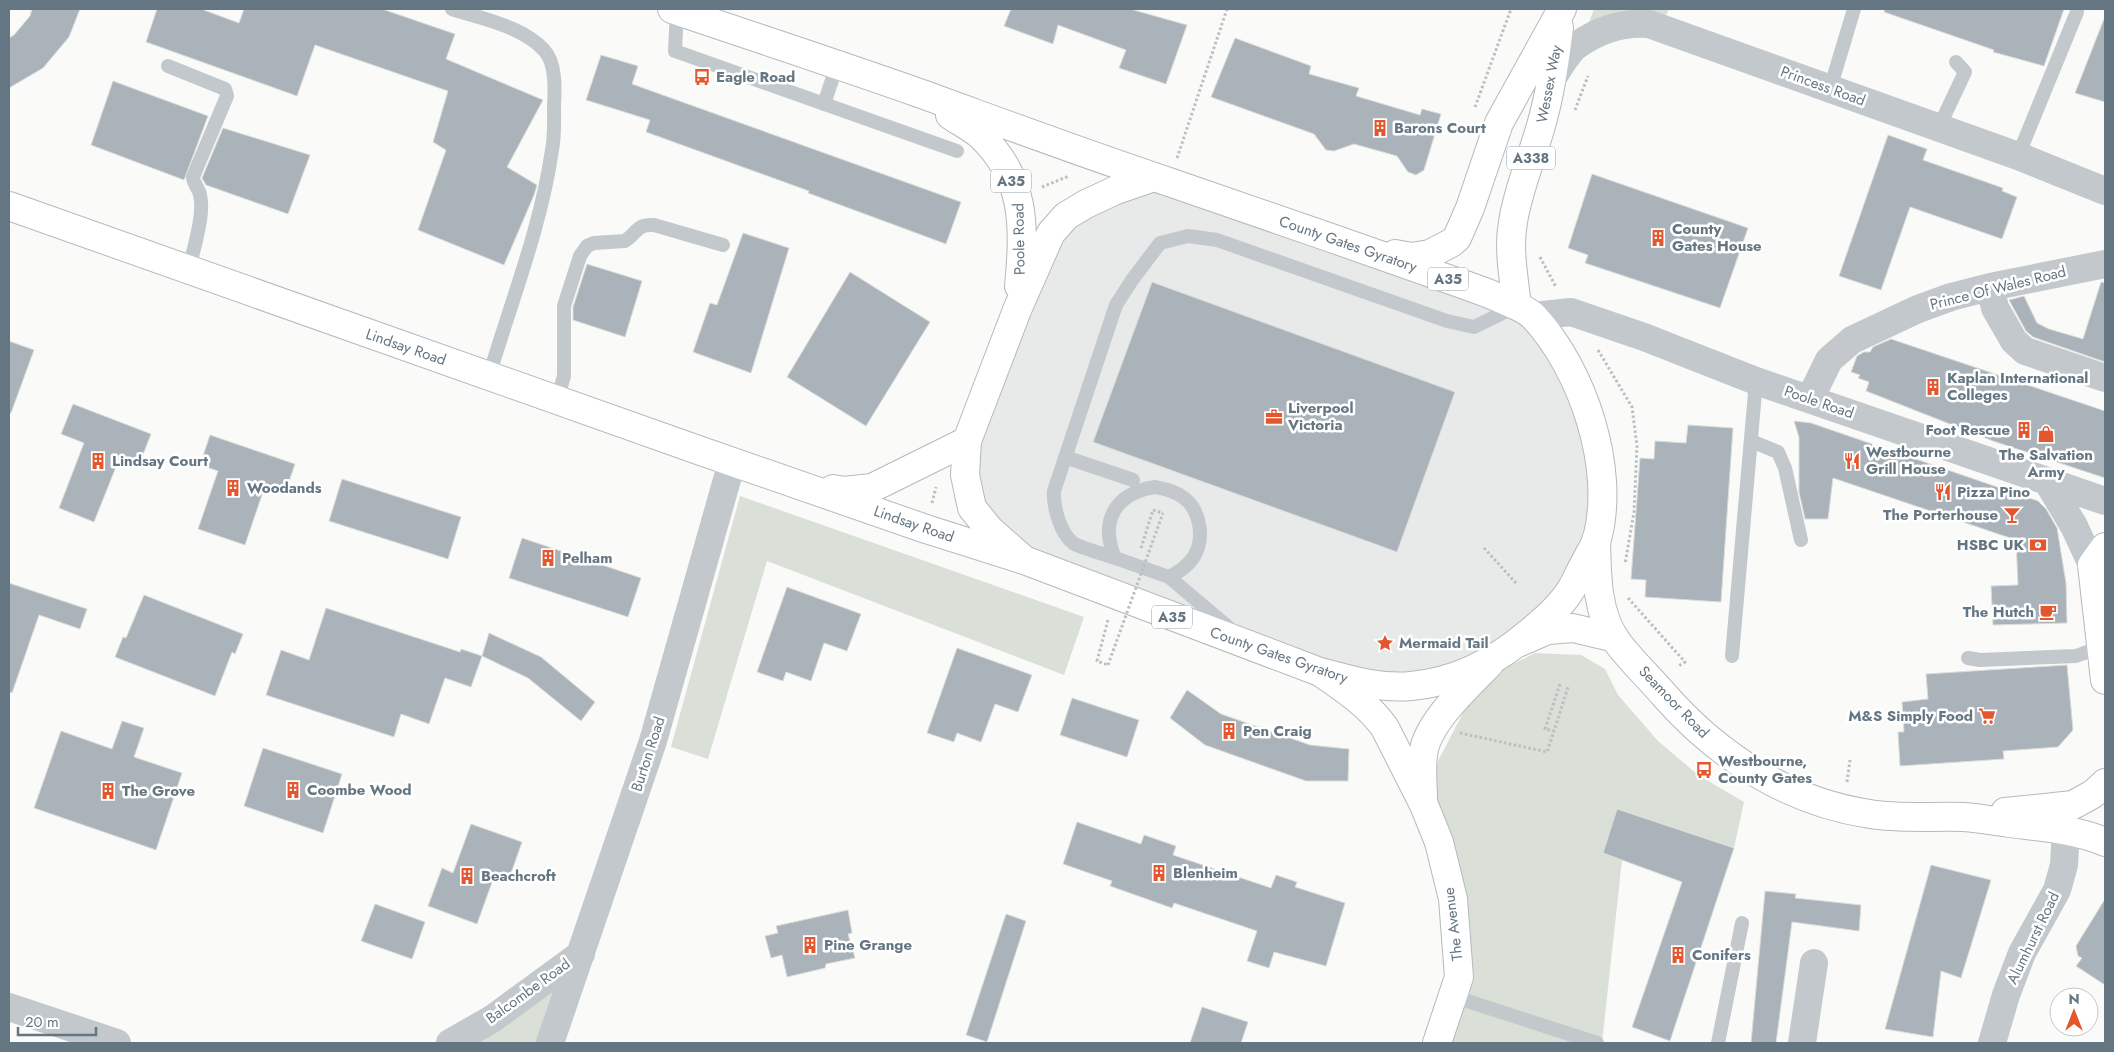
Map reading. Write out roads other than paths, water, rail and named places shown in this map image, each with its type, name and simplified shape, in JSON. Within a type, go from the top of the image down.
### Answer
[{"type":"main road","name":"Poole Road","points":[[674,10],[918,92],[1161,179]]},
{"type":"main road","name":"Wessex Way","points":[[1525,311],[1512,264],[1512,223],[1541,127],[1553,77],[1562,10]]},
{"type":"main road","name":"A338","points":[[1362,248],[1410,257],[1430,254],[1451,243],[1463,225],[1499,123],[1562,10]]},
{"type":"main road","name":"Poole Road","points":[[918,92],[978,134],[1003,162],[1018,196],[1022,254],[1016,310]]},
{"type":"main road","name":"County Gates Gyratory","points":[[1161,179],[1362,248],[1476,289],[1525,311],[1566,362],[1585,405],[1595,437],[1603,474],[1596,540],[1569,592],[1541,623],[1490,663],[1465,674],[1412,686],[1382,686],[1353,681],[1320,672],[1024,560],[990,530],[972,508],[965,475],[967,441],[1016,310],[1051,233],[1066,216],[1116,190],[1161,179]]},
{"type":"main road","name":"Lindsay Road","points":[[9,206],[732,462],[804,485],[926,529],[1024,560]]},
{"type":"main road","name":"Lindsay Road","points":[[804,485],[844,491],[872,488],[967,441]]},
{"type":"main road","name":"Seamoor Road","points":[[1596,540],[1599,592],[1604,612],[1615,638],[1682,715],[1731,757],[1759,776],[1812,799],[1870,814],[1966,817],[2066,830],[2105,842]]},
{"type":"main road","points":[[2099,556],[2105,680]]},
{"type":"main road","points":[[1516,644],[1548,630],[1573,628],[1615,638]]},
{"type":"main road","name":"The Avenue","points":[[1424,805],[1422,755],[1428,736],[1433,727],[1490,663]]},
{"type":"main road","name":"The Avenue","points":[[1320,672],[1355,696],[1378,719],[1424,805],[1439,842],[1453,899],[1459,976],[1437,1043]]},
{"type":"main road","name":"Seamoor Road","points":[[1966,817],[2073,805],[2093,794],[2105,783]]},
{"type":"street","name":"Princess Road","points":[[1553,77],[1576,47],[1612,27],[1633,22],[1649,24],[1940,127],[2105,191]]},
{"type":"street","name":"Prince Of Wales Road","points":[[1810,399],[1828,360],[1852,340],[1918,309],[1951,297],[1990,287],[2105,264]]},
{"type":"street","points":[[1990,287],[1995,308],[2014,341],[2025,351],[2105,378]]},
{"type":"street","name":"Poole Road","points":[[1525,311],[1571,312],[1644,337],[1756,381],[2105,501]]},
{"type":"street","name":"Burton Road","points":[[550,1043],[653,741],[732,462]]},
{"type":"street","points":[[2047,481],[2074,526],[2099,556]]},
{"type":"street","name":"Alumhurst Road","points":[[1992,1043],[2006,995],[2022,953],[2057,890],[2064,865],[2066,830]]},
{"type":"street","name":"Balcombe Road","points":[[450,1043],[492,1019],[580,954]]},
{"type":"street","points":[[1802,1043],[1814,963]]},
{"type":"street","points":[[9,1007],[117,1043]]},
{"type":"lane","points":[[452,9],[515,31],[532,39],[546,51],[552,65],[555,92],[553,149],[539,215],[489,376]]},
{"type":"lane","points":[[1830,89],[1854,9]]},
{"type":"lane","points":[[674,10],[675,51],[957,151]]},
{"type":"lane","points":[[2018,156],[2077,12]]},
{"type":"lane","points":[[1940,127],[1965,72],[1956,62]]},
{"type":"lane","points":[[824,104],[837,65]]},
{"type":"lane","points":[[168,66],[225,89],[227,96],[193,177],[193,181],[200,194],[201,214],[189,270]]},
{"type":"lane","points":[[557,400],[564,376],[564,306],[580,256],[587,246],[594,243],[625,241],[638,227],[646,225],[654,225],[723,246]]},
{"type":"lane","points":[[1253,647],[1169,577],[1073,543],[1060,524],[1055,508],[1054,491],[1116,305],[1160,243],[1188,236],[1218,240],[1446,321],[1474,327],[1525,311]]},
{"type":"lane","points":[[1732,656],[1756,381]]},
{"type":"lane","points":[[1751,441],[1778,452],[1785,468],[1801,540]]},
{"type":"lane","points":[[1065,457],[1133,480]]},
{"type":"lane","points":[[1115,558],[1109,545],[1108,531],[1117,505],[1139,489],[1155,487],[1171,490],[1185,498],[1195,511],[1200,526],[1200,542],[1194,557],[1183,569],[1169,577]]},
{"type":"lane","points":[[1968,658],[1980,660],[2076,656],[2103,648]]},
{"type":"lane","points":[[1718,1043],[1742,923]]},
{"type":"lane","points":[[1452,996],[1597,1043]]},
{"type":"place","name":"Eagle Road","points":[[702,77]]},
{"type":"place","name":"Barons Court","points":[[1380,128]]},
{"type":"place","name":"County Gates House","points":[[1658,238]]},
{"type":"place","name":"Kaplan International Colleges","points":[[1933,387]]},
{"type":"place","name":"Liverpool Victoria","points":[[1274,417]]},
{"type":"place","name":"Foot Rescue","points":[[2024,430]]},
{"type":"place","name":"The Salvation Army","points":[[2046,434]]},
{"type":"place","name":"Lindsay Court","points":[[98,461]]},
{"type":"place","name":"Westbourne Grill House","points":[[1852,461]]},
{"type":"place","name":"Woodands","points":[[233,488]]},
{"type":"place","name":"Pizza Pino","points":[[1943,492]]},
{"type":"place","name":"The Porterhouse","points":[[2012,515]]},
{"type":"place","name":"HSBC UK","points":[[2038,545]]},
{"type":"place","name":"Pelham","points":[[548,558]]},
{"type":"place","name":"The Hutch","points":[[2048,612]]},
{"type":"place","name":"Mermaid Tail","points":[[1385,643]]},
{"type":"place","name":"M&S Simply Food","points":[[1987,716]]},
{"type":"place","name":"Pen Craig","points":[[1229,731]]},
{"type":"place","name":"Westbourne, County Gates","points":[[1704,770]]},
{"type":"place","name":"Coombe Wood","points":[[293,790]]},
{"type":"place","name":"The Grove","points":[[108,791]]},
{"type":"place","name":"Blenheim","points":[[1159,873]]},
{"type":"place","name":"Beachcroft","points":[[467,876]]},
{"type":"place","name":"Pine Grange","points":[[810,945]]},
{"type":"place","name":"Conifers","points":[[1678,955]]}]
